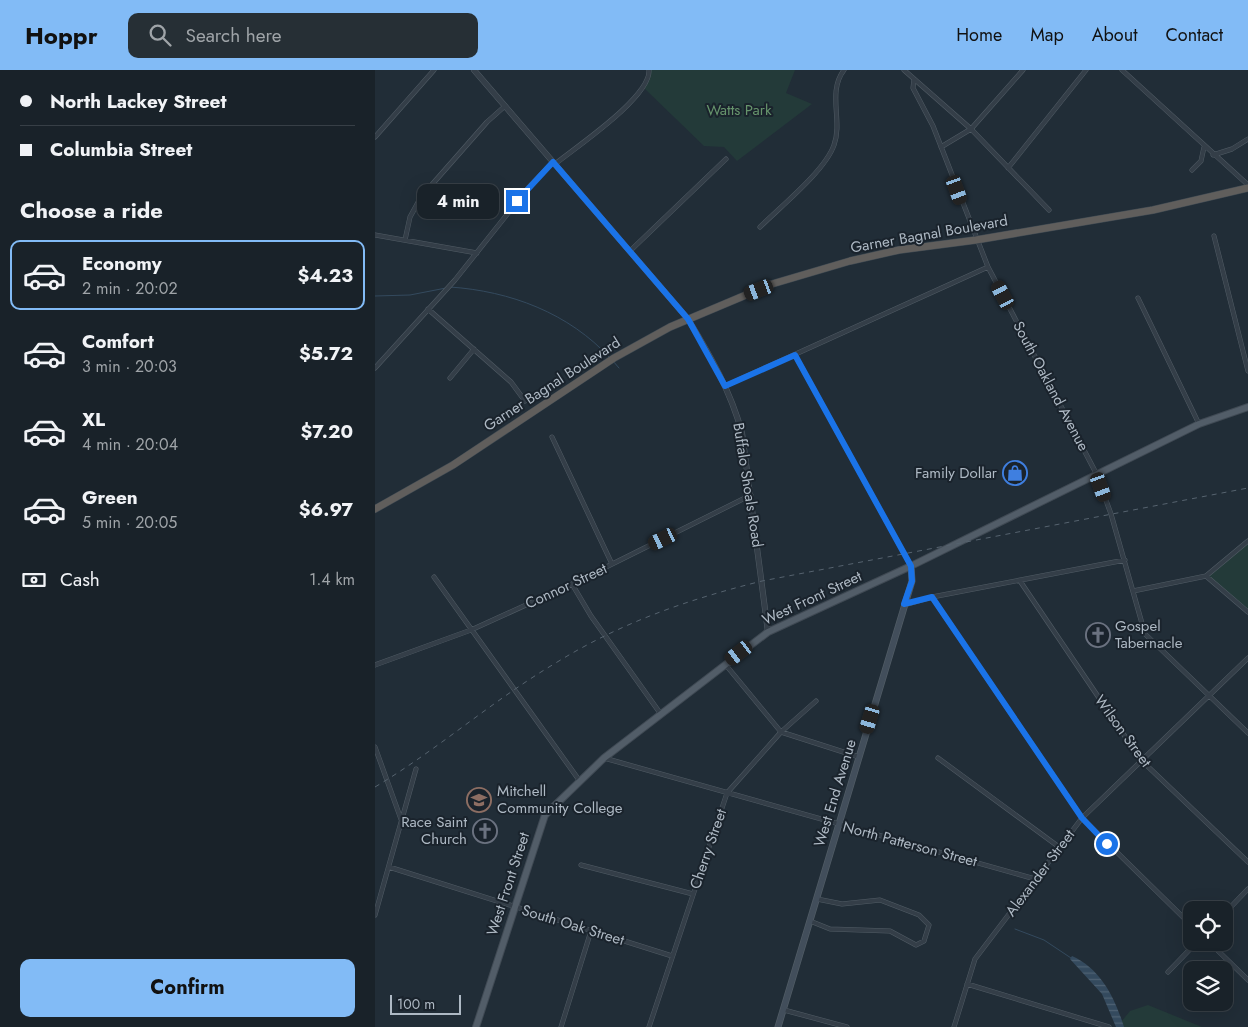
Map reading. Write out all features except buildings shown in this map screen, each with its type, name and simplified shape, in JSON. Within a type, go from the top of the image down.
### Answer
[{"type":"highway","name":"Garner Bagnal Boulevard","points":[[375,509],[453,465],[614,358],[688,319],[732,300],[817,270],[899,250],[976,240],[1153,210],[1248,186]]},
{"type":"main road","name":"West Front Street","points":[[476,1027],[545,815],[579,780],[660,713],[768,632],[911,566],[1096,473],[1199,424],[1248,407]]},
{"type":"main road","name":"West End Avenue","points":[[779,1027],[912,581],[911,566]]},
{"type":"street","points":[[375,137],[434,70]]},
{"type":"street","name":"Buffalo Shoals Road","points":[[474,70],[688,319],[725,386],[742,433],[768,632]]},
{"type":"street","points":[[375,368],[455,280],[528,188],[554,163],[627,106],[643,88],[649,70]]},
{"type":"street","points":[[760,227],[819,168],[830,153],[836,137],[836,87],[844,70]]},
{"type":"street","points":[[904,70],[971,130],[1049,210]]},
{"type":"street","points":[[941,147],[971,130],[1023,70]]},
{"type":"street","points":[[1008,168],[1086,70]]},
{"type":"street","points":[[1122,70],[1248,186]]},
{"type":"street","name":"South Oakland Avenue","points":[[914,79],[913,88],[941,147],[988,268],[1096,473],[1125,560],[1145,634],[1248,733]]},
{"type":"street","points":[[405,240],[410,218],[421,197],[487,122],[505,106]]},
{"type":"street","points":[[1213,155],[1232,149],[1248,139]]},
{"type":"street","points":[[1192,170],[1201,161],[1204,146]]},
{"type":"street","points":[[630,251],[726,159]]},
{"type":"street","points":[[375,235],[477,253]]},
{"type":"street","points":[[1214,236],[1248,371]]},
{"type":"street","points":[[725,386],[988,268]]},
{"type":"street","points":[[1138,298],[1199,424]]},
{"type":"street","points":[[428,309],[511,382],[525,401]]},
{"type":"street","points":[[450,378],[474,349]]},
{"type":"street","points":[[795,355],[911,566]]},
{"type":"street","points":[[552,437],[612,564]]},
{"type":"street","name":"Connor Street","points":[[375,665],[471,630],[572,584],[751,495]]},
{"type":"street","points":[[1133,590],[1206,576],[1248,541]]},
{"type":"street","points":[[904,604],[1125,560]]},
{"type":"street","points":[[1206,576],[1248,612]]},
{"type":"street","points":[[434,577],[579,780]]},
{"type":"street","name":"Wilson Street","points":[[1020,581],[1141,760],[1248,862]]},
{"type":"street","points":[[572,584],[591,616],[660,713]]},
{"type":"street","points":[[932,597],[1082,818],[1183,918]]},
{"type":"street","name":"Alexander Street","points":[[954,1027],[975,960],[1082,818],[1248,658]]},
{"type":"street","points":[[725,664],[781,732],[859,757]]},
{"type":"street","name":"Cherry Street","points":[[649,1027],[727,793],[781,732],[816,702]]},
{"type":"street","points":[[375,747],[402,822]]},
{"type":"street","name":"North Patterson Street","points":[[604,758],[1035,879]]},
{"type":"street","points":[[938,758],[1059,847]]},
{"type":"street","points":[[375,915],[416,769]]},
{"type":"street","points":[[581,865],[693,894]]},
{"type":"street","name":"South Oak Street","points":[[389,867],[672,956]]},
{"type":"street","points":[[1233,905],[1248,889]]},
{"type":"street","points":[[810,921],[830,929],[890,931],[916,945],[923,941],[929,925],[919,915],[880,900],[842,904],[817,899]]},
{"type":"street","points":[[561,1027],[591,931]]},
{"type":"street","points":[[1168,972],[1188,951]]},
{"type":"street","points":[[1218,951],[1248,980]]},
{"type":"street","points":[[967,984],[1109,1027]]},
{"type":"street","points":[[784,1010],[847,1027]]},
{"type":"green space","name":"Watts Park","points":[[649,70],[795,70],[786,93],[812,104],[737,161],[724,147],[704,146],[644,88]]},
{"type":"green space","points":[[1248,541],[1248,612],[1206,576]]},
{"type":"green space","points":[[1148,1005],[1202,1027],[1117,1027],[1130,1011]]},
{"type":"water","points":[[1072,956],[1091,968],[1099,977],[1111,995],[1124,1027],[1116,1027],[1102,994],[1070,959]]},
{"type":"waterway","points":[[450,287],[495,293],[537,307],[576,328],[610,358]]},
{"type":"waterway","points":[[375,296],[410,295],[446,288]]},
{"type":"waterway","points":[[613,361],[619,368]]},
{"type":"waterway","points":[[1015,929],[1044,940],[1071,958]]},
{"type":"railway","points":[[375,787],[398,773],[531,678],[579,649],[654,614],[680,605],[762,581],[1248,488]]},
{"type":"place","name":"Family Dollar","points":[[1015,473]]},
{"type":"place","name":"Gospel Tabernacle","points":[[1098,635]]},
{"type":"place","name":"Mitchell Community College","points":[[479,800]]},
{"type":"place","name":"Race Saint Church","points":[[485,831]]},
{"type":"route","points":[[517,201],[537,177],[553,162],[688,319],[705,346],[725,386],[795,355],[911,566],[912,581],[904,604],[932,597],[990,686],[1082,818],[1107,844]]}]
